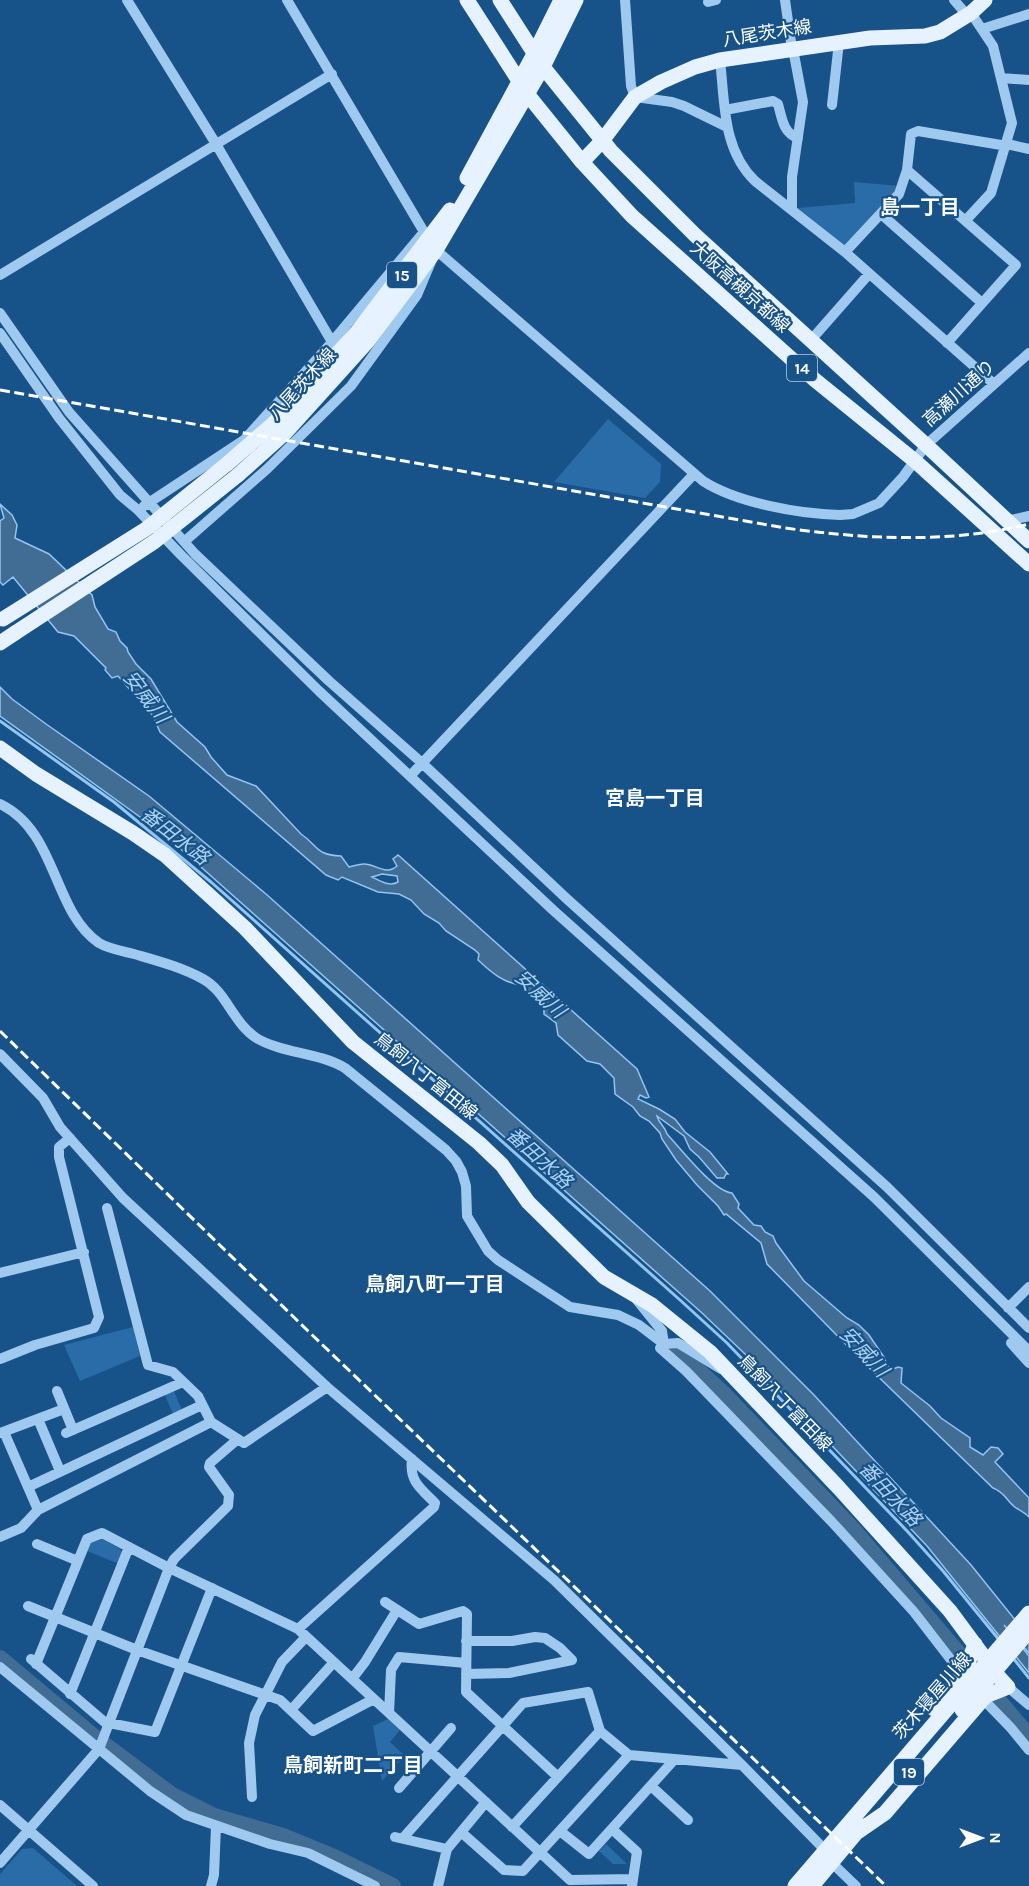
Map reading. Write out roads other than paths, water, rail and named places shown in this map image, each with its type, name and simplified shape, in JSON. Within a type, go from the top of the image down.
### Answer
[{"type":"main road","name":"大阪高槻京都線","points":[[467,0],[518,82],[582,162],[632,216],[815,380],[915,461],[1029,564]]},
{"type":"main road","name":"大阪高槻京都線","points":[[500,0],[539,60],[602,141],[694,235],[1027,537]]},
{"type":"main road","points":[[539,60],[561,0]]},
{"type":"main road","points":[[539,60],[576,0]]},
{"type":"main road","name":"八尾茨木線","points":[[582,162],[602,141],[635,97],[679,74],[720,60],[870,38],[925,36],[940,32],[969,14],[985,0]]},
{"type":"main road","name":"八尾茨木線","points":[[0,643],[154,542],[232,470],[357,332],[390,291],[452,208],[518,82],[539,60]]},
{"type":"main road","name":"八尾茨木線","points":[[2,621],[146,529],[285,433],[368,341],[436,250],[528,95],[539,60]]},
{"type":"main road","points":[[424,232],[452,208]]},
{"type":"main road","points":[[390,291],[408,252]]},
{"type":"main road","name":"鳥飼八丁富田線","points":[[0,748],[36,774],[165,855],[245,928],[353,1042],[479,1143],[502,1165],[528,1202],[604,1277],[652,1305],[710,1352],[838,1487],[950,1611],[1006,1688]]},
{"type":"main road","name":"茨木寝屋川線","points":[[959,1705],[1029,1613]]},
{"type":"main road","name":"茨木寝屋川線","points":[[812,1886],[829,1857],[851,1830],[959,1705],[1029,1631]]},
{"type":"main road","points":[[959,1705],[964,1674],[974,1647]]},
{"type":"main road","points":[[851,1830],[861,1795],[959,1705],[1006,1688]]},
{"type":"main road","name":"茨木寝屋川線","points":[[795,1886],[829,1857]]},
{"type":"street","points":[[127,0],[216,144],[332,342]]},
{"type":"street","points":[[138,510],[244,440],[332,342],[424,232],[287,0]]},
{"type":"street","points":[[625,0],[631,86],[635,97],[672,102],[727,127]]},
{"type":"street","points":[[785,0],[803,102],[792,177],[792,210]]},
{"type":"street","points":[[954,0],[969,14],[993,46],[1012,123],[991,193],[966,220]]},
{"type":"street","points":[[982,30],[1029,14]]},
{"type":"street","points":[[832,105],[839,42]]},
{"type":"street","points":[[720,60],[727,127],[733,150],[744,170],[846,252],[994,384]]},
{"type":"street","points":[[0,275],[332,74]]},
{"type":"street","points":[[1001,78],[1029,80]]},
{"type":"street","points":[[725,110],[773,100],[778,104],[786,130],[798,138]]},
{"type":"street","points":[[846,252],[899,194],[907,170],[911,134],[918,131],[1029,149]]},
{"type":"street","points":[[907,170],[1016,265],[947,342]]},
{"type":"street","points":[[880,214],[982,303]]},
{"type":"street","points":[[185,541],[267,469],[351,386],[417,296],[436,250]]},
{"type":"street","name":"高瀬川通り","points":[[436,250],[694,474],[713,488],[757,503],[840,515],[853,514],[879,503],[903,477],[927,445],[1029,353]]},
{"type":"street","points":[[811,340],[869,274]]},
{"type":"street","points":[[0,314],[69,411],[195,554],[329,681],[422,763],[575,907],[887,1187],[1029,1328]]},
{"type":"street","points":[[0,333],[59,418],[120,495],[138,510],[303,675],[562,918],[874,1197],[1029,1351]]},
{"type":"street","points":[[411,775],[694,474]]},
{"type":"street","points":[[1008,521],[1029,516]]},
{"type":"street","points":[[0,804],[11,809],[28,824],[75,914],[87,932],[100,944],[173,965],[205,980],[217,989],[235,1018],[258,1039],[285,1049],[330,1059],[345,1068],[446,1150],[462,1172],[466,1186],[467,1216],[488,1251],[498,1260],[570,1307],[618,1315],[639,1324],[664,1344],[678,1343],[732,1376]]},
{"type":"street","points":[[0,1054],[42,1098],[60,1127],[123,1198],[327,1387],[554,1580],[742,1764],[856,1886]]},
{"type":"street","points":[[0,1359],[35,1345],[94,1328],[99,1317],[59,1157],[59,1147],[70,1138]]},
{"type":"street","points":[[108,1209],[148,1365],[173,1372],[198,1396],[211,1422],[244,1443],[327,1387]]},
{"type":"street","points":[[0,1273],[84,1252]]},
{"type":"street","points":[[990,1311],[1029,1287]]},
{"type":"street","points":[[631,1293],[662,1330],[664,1344],[660,1348],[686,1371],[781,1469],[907,1604],[1029,1750]]},
{"type":"street","points":[[1009,1331],[1010,1341],[1029,1363]]},
{"type":"street","points":[[57,1390],[69,1431],[183,1382]]},
{"type":"street","points":[[28,1487],[202,1405]]},
{"type":"street","points":[[38,1510],[2,1432],[64,1409]]},
{"type":"street","points":[[38,1419],[60,1471]]},
{"type":"street","points":[[0,1536],[21,1528],[38,1510],[211,1422]]},
{"type":"street","points":[[0,1863],[99,1749],[169,1568],[174,1559],[228,1506],[230,1495],[209,1467],[210,1463],[238,1439]]},
{"type":"street","points":[[252,1797],[249,1743],[255,1715],[282,1662],[302,1633],[434,1507],[435,1503],[414,1480],[411,1470],[412,1459]]},
{"type":"street","points":[[212,1588],[155,1732],[108,1724],[34,1662],[56,1617],[87,1539],[102,1533],[169,1568],[212,1588],[302,1633],[540,1853],[564,1882],[570,1880],[633,1882],[637,1852],[612,1829]]},
{"type":"street","points":[[37,1544],[78,1561]]},
{"type":"street","points":[[70,1694],[129,1547]]},
{"type":"street","points":[[385,1602],[419,1624],[463,1611],[467,1614],[466,1692],[558,1777]]},
{"type":"street","points":[[28,1606],[137,1650],[280,1700],[313,1731],[374,1699]]},
{"type":"street","points":[[352,1678],[365,1662],[397,1610]]},
{"type":"street","points":[[389,1713],[391,1670],[399,1657],[466,1669],[509,1672],[572,1660],[560,1648],[544,1638],[466,1641]]},
{"type":"street","points":[[291,1710],[334,1662]]},
{"type":"street","points":[[0,1667],[150,1791],[186,1815],[269,1843],[308,1853],[370,1885]]},
{"type":"street","points":[[1006,1688],[1029,1705]]},
{"type":"street","points":[[447,1849],[399,1838],[459,1777],[523,1703],[588,1692],[600,1731],[629,1755],[742,1764]]},
{"type":"street","points":[[399,1788],[451,1728]]},
{"type":"street","points":[[512,1827],[600,1731]]},
{"type":"street","points":[[461,1832],[504,1870],[523,1871],[629,1755]]},
{"type":"street","points":[[560,1831],[589,1854],[674,1760]]},
{"type":"street","points":[[651,1786],[688,1820]]},
{"type":"street","points":[[438,1886],[447,1849],[486,1802]]},
{"type":"street","points":[[0,1805],[93,1886]]},
{"type":"street","points":[[211,1886],[214,1875],[216,1826]]},
{"type":"water","name":"安威川","points":[[0,504],[12,515],[17,525],[15,538],[49,554],[92,595],[95,607],[108,629],[116,632],[136,664],[151,679],[177,722],[205,747],[227,775],[256,786],[318,849],[326,854],[341,856],[349,867],[368,864],[389,870],[397,866],[393,859],[398,855],[637,1069],[649,1097],[640,1095],[638,1099],[675,1119],[685,1132],[710,1152],[728,1174],[724,1178],[717,1178],[690,1149],[684,1136],[657,1116],[667,1134],[707,1178],[725,1191],[732,1193],[739,1204],[738,1208],[754,1225],[761,1226],[765,1232],[773,1236],[804,1281],[869,1335],[891,1370],[902,1368],[901,1383],[941,1418],[970,1438],[970,1447],[983,1455],[991,1447],[998,1448],[1003,1454],[995,1462],[1029,1498],[1029,1517],[993,1488],[861,1360],[767,1264],[761,1243],[726,1214],[724,1215],[676,1160],[660,1133],[633,1107],[615,1094],[614,1078],[600,1064],[587,1061],[558,1035],[556,1023],[544,1014],[544,1006],[523,985],[504,980],[493,973],[478,960],[479,954],[475,950],[424,914],[411,900],[399,894],[378,892],[342,877],[338,880],[326,875],[160,732],[153,716],[118,676],[112,678],[105,670],[106,668],[74,636],[58,632],[13,577],[3,585],[0,582],[0,521],[4,518]],"holes":[[[382,874],[397,876],[398,882],[392,884],[372,877]]]},
{"type":"water","name":"番田水路","points":[[0,687],[12,699],[46,724],[149,796],[266,894],[710,1291],[814,1395],[971,1565],[1029,1637],[1029,1653],[1004,1625],[1029,1656],[1029,1673],[927,1546],[745,1354],[702,1313],[165,835],[0,716]]},
{"type":"waterway","name":"番田水路","points":[[0,721],[114,802],[211,882],[727,1343],[908,1532],[1000,1641]]},
{"type":"waterway","points":[[674,1348],[724,1394],[852,1528],[1029,1736]]},
{"type":"waterway","points":[[0,1658],[92,1735],[172,1795],[214,1816],[283,1836],[334,1857],[393,1886]]},
{"type":"waterway","points":[[1013,1658],[1029,1678]]},
{"type":"railway","points":[[0,390],[785,528],[846,535],[907,538],[968,535],[1029,524]]},
{"type":"railway","points":[[0,1031],[307,1330],[886,1886]]},
{"type":"district","name":"島一丁目","points":[[920,207]]},
{"type":"district","name":"宮島一丁目","points":[[655,798]]},
{"type":"district","name":"鳥飼八町一丁目","points":[[435,1284]]},
{"type":"district","name":"鳥飼新町二丁目","points":[[353,1765]]}]
